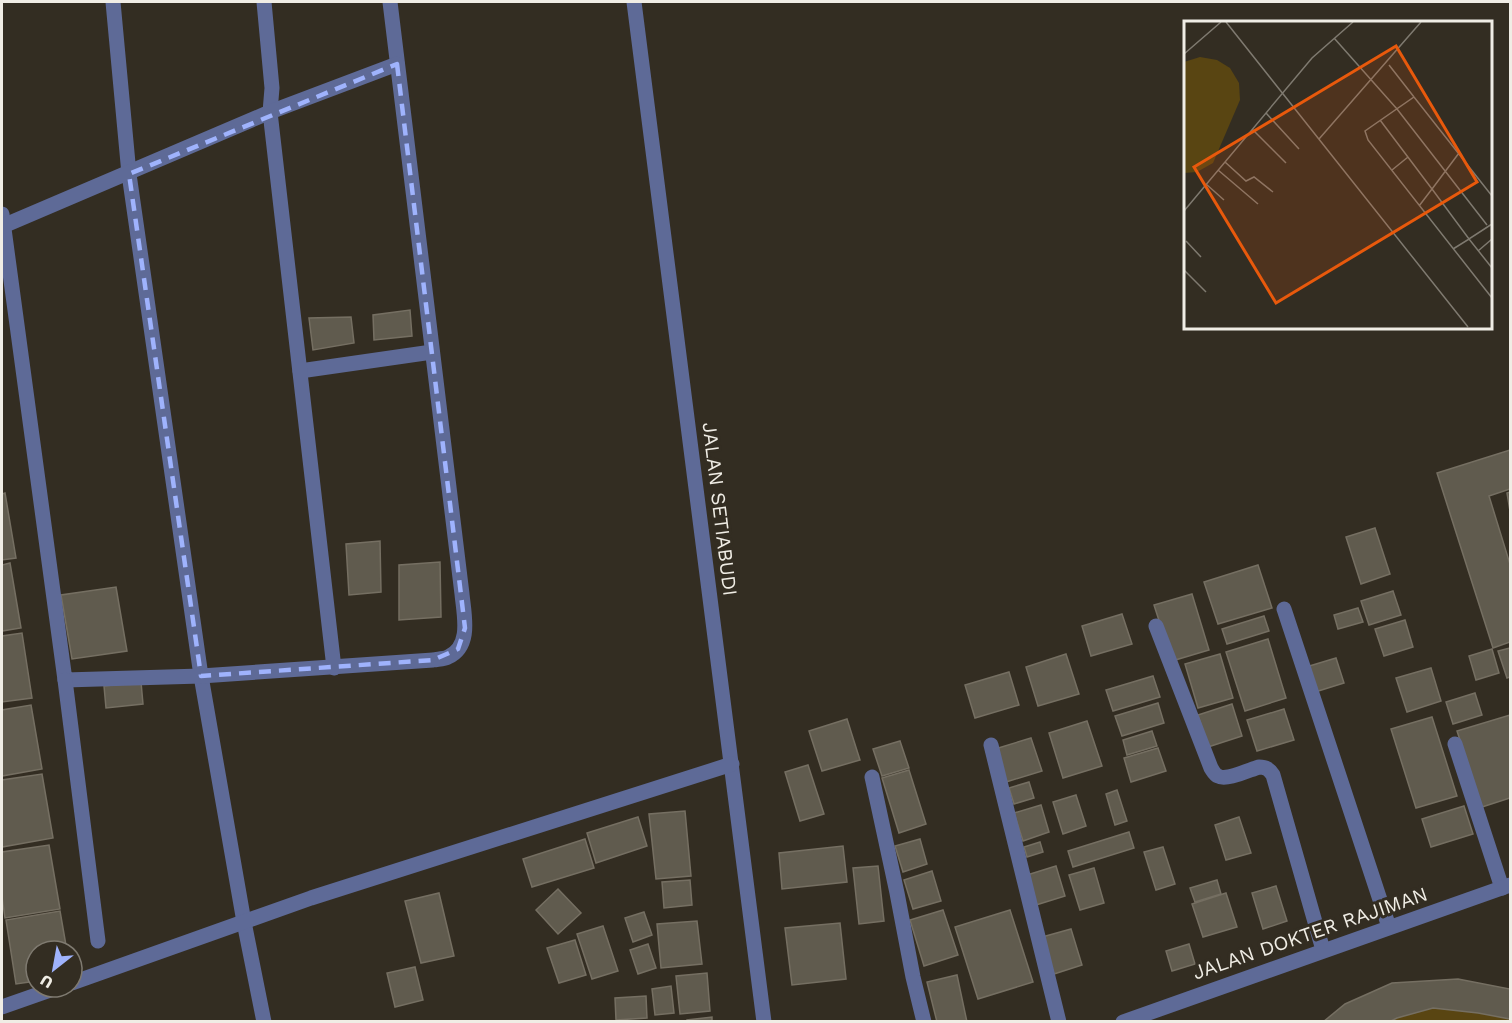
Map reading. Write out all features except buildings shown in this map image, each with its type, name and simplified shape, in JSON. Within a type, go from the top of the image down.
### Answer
[{"type":"street","points":[[112,2],[129,174],[201,676],[264,1022]]},
{"type":"street","points":[[264,2],[272,88],[270,112],[334,668]]},
{"type":"street","points":[[64,680],[201,676],[433,660],[448,657],[458,649],[463,640],[465,628],[462,594],[390,2]]},
{"type":"street","name":"JALAN SETIABUDI","points":[[633,2],[764,1022]]},
{"type":"street","points":[[98,941],[2,220],[129,174],[270,112],[397,64]]},
{"type":"street","points":[[300,371],[432,352]]},
{"type":"street","points":[[1284,609],[1389,927]]},
{"type":"street","points":[[1156,626],[1215,774],[1220,778],[1229,777],[1264,767],[1273,775],[1323,950]]},
{"type":"street","points":[[1455,744],[1506,886]]},
{"type":"street","points":[[991,745],[1059,1022]]},
{"type":"street","points":[[84,979],[311,898],[732,764]]},
{"type":"street","points":[[872,777],[924,1022]]},
{"type":"street","name":"JALAN DOKTER RAJIMAN","points":[[1123,1022],[1506,886]]},
{"type":"street","points":[[2,1007],[25,999]]},
{"type":"highlighted area","points":[[397,64],[465,628],[458,649],[433,660],[201,676],[129,174]]},
{"type":"shaded area","points":[[1458,979],[1510,989],[1510,1021],[1323,1022],[1345,1004]]}]
